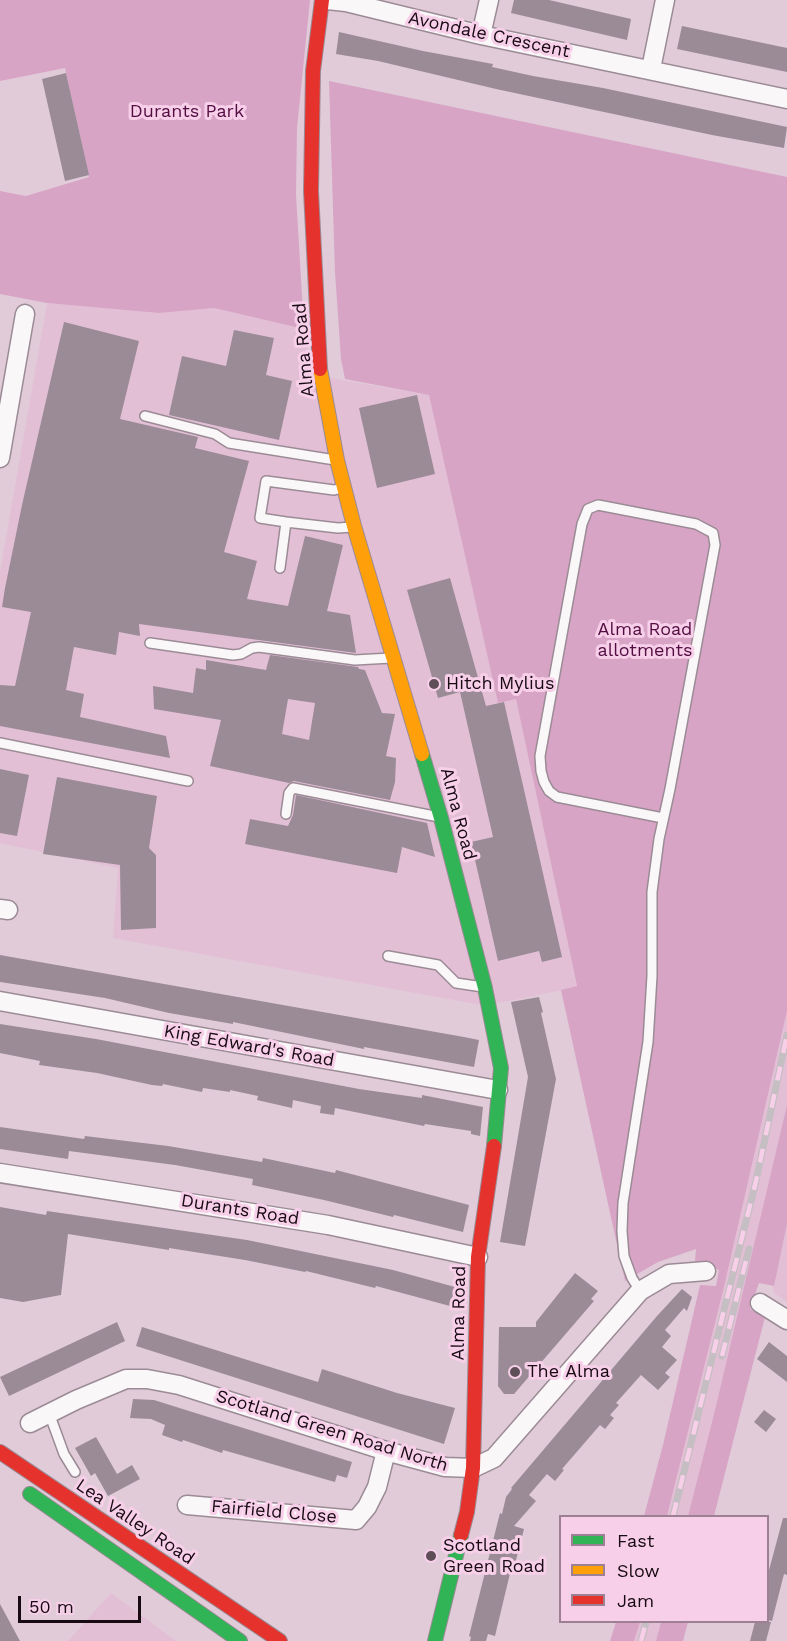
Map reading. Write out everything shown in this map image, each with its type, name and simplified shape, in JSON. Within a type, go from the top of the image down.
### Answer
[{"type":"street","name":"Alma Road","points":[[322,0],[313,71],[311,191],[321,379],[344,488],[441,818],[485,988],[501,1068],[491,1173],[478,1257],[473,1468],[467,1512],[435,1641]]},
{"type":"street","name":"Avondale Crescent","points":[[327,0],[481,35],[787,99]]},
{"type":"street","points":[[481,35],[489,0]]},
{"type":"street","points":[[651,69],[665,0]]},
{"type":"street","points":[[0,458],[25,314]]},
{"type":"street","name":"King Edward's Road","points":[[0,1001],[498,1090]]},
{"type":"street","name":"Durants Road","points":[[0,1173],[328,1225],[478,1257]]},
{"type":"street","name":"Scotland Green Road North","points":[[30,1423],[126,1379],[147,1378],[179,1385],[445,1467],[473,1468],[494,1458],[640,1291],[669,1274],[706,1271]]},
{"type":"street","points":[[760,1303],[787,1320]]},
{"type":"street","name":"Fairfield Close","points":[[187,1505],[356,1520],[367,1507],[377,1487],[386,1450]]},
{"type":"street","name":"Lea Valley Road","points":[[0,1452],[280,1641]]},
{"type":"street","name":"Lea Valley Road","points":[[19,1487],[240,1641]]},
{"type":"lane","points":[[145,416],[215,434],[229,443],[337,460]]},
{"type":"lane","points":[[344,488],[334,490],[266,480],[260,518],[338,528],[354,526]]},
{"type":"lane","points":[[640,1291],[632,1278],[624,1256],[622,1231],[623,1203],[648,1042],[652,976],[652,892],[663,818],[702,623],[715,545],[712,533],[696,525],[598,505],[588,509],[582,524],[540,756],[541,771],[549,791],[557,797],[663,818]]},
{"type":"lane","points":[[280,568],[286,522]]},
{"type":"lane","points":[[150,643],[233,654],[241,654],[259,647],[355,660],[394,658]]},
{"type":"lane","points":[[0,742],[188,781]]},
{"type":"lane","points":[[286,814],[289,793],[293,788],[441,818]]},
{"type":"lane","points":[[388,956],[438,965],[456,983],[485,988]]},
{"type":"lane","points":[[49,1413],[64,1454],[75,1472]]},
{"type":"shaded area","points":[[47,303],[159,313],[214,308],[304,329],[313,375],[429,395],[498,702],[516,699],[577,987],[481,1005],[113,938],[118,868],[0,843],[0,572]]},
{"type":"shaded area","points":[[787,1011],[787,1105],[781,1134],[688,1515],[667,1515],[724,1287]]},
{"type":"shaded area","points":[[787,1224],[787,1302],[774,1293],[773,1288]]},
{"type":"shaded area","points":[[111,1593],[176,1641],[68,1641]]},
{"type":"shaded area","points":[[640,1623],[661,1623],[656,1641],[634,1641]]},
{"type":"green space","name":"Durants Park","points":[[0,0],[310,0],[297,128],[296,195],[304,329],[214,308],[159,313],[47,303],[0,294],[0,191],[26,196],[89,177],[65,68],[0,81]]},
{"type":"green space","name":"Alma Road allotments","points":[[329,81],[787,177],[787,1011],[724,1287],[667,1515],[644,1515],[700,1285],[716,1286],[719,1270],[695,1261],[696,1249],[658,1262],[625,1281],[561,990],[577,986],[516,699],[498,703],[429,395],[345,379],[341,359],[335,272]]},
{"type":"green space","points":[[787,1105],[787,1224],[774,1286],[759,1283],[750,1309],[765,1317],[714,1515],[688,1515]]},
{"type":"green space","points":[[616,1623],[640,1623],[634,1641],[610,1641]]},
{"type":"green space","points":[[661,1623],[688,1623],[683,1641],[656,1641]]},
{"type":"building","points":[[514,0],[549,0],[631,19],[627,40],[511,13]]},
{"type":"building","points":[[682,26],[787,48],[787,72],[677,49]]},
{"type":"building","points":[[339,32],[493,64],[492,67],[533,76],[603,88],[787,127],[784,148],[712,135],[496,89],[378,61],[336,54]]},
{"type":"building","points":[[66,73],[89,175],[65,181],[42,79]]},
{"type":"building","points":[[64,322],[139,341],[120,419],[198,437],[195,448],[249,461],[224,552],[257,561],[247,599],[288,606],[305,536],[343,545],[327,611],[350,615],[356,653],[139,624],[140,636],[119,632],[116,655],[74,647],[66,690],[84,694],[80,717],[166,736],[170,758],[0,726],[0,685],[15,686],[31,612],[2,607],[5,588]]},
{"type":"building","points":[[234,330],[274,338],[266,375],[292,381],[279,440],[169,415],[182,356],[226,366]]},
{"type":"building","points":[[417,395],[435,474],[377,488],[359,408]]},
{"type":"building","points":[[450,578],[486,706],[504,702],[562,957],[542,962],[539,951],[498,961],[471,842],[493,837],[460,692],[438,698],[407,590]]},
{"type":"building","points":[[270,655],[358,667],[365,670],[382,713],[395,714],[386,756],[396,758],[395,782],[390,800],[294,781],[289,783],[210,766],[221,720],[154,709],[153,686],[193,693],[196,668],[206,670],[206,660],[266,670]],"holes":[[[288,699],[315,703],[309,740],[282,734]]]},
{"type":"building","points":[[0,769],[29,775],[17,836],[0,833]]},
{"type":"building","points":[[57,777],[157,796],[149,848],[156,855],[156,928],[121,930],[120,865],[43,854]]},
{"type":"building","points":[[296,795],[427,823],[435,857],[402,847],[397,873],[245,844],[250,819],[288,826],[293,815]]},
{"type":"building","points":[[0,955],[479,1040],[474,1067],[364,1047],[364,1049],[233,1022],[233,1024],[169,1013],[105,998],[0,982]]},
{"type":"building","points":[[539,997],[556,1079],[525,1246],[500,1242],[528,1077],[511,1002]]},
{"type":"building","points":[[0,1024],[96,1039],[359,1089],[422,1098],[422,1095],[483,1107],[480,1136],[471,1134],[471,1131],[425,1124],[424,1126],[335,1108],[334,1115],[320,1113],[321,1106],[293,1100],[292,1108],[257,1100],[258,1096],[230,1090],[230,1092],[203,1088],[202,1092],[39,1065],[40,1061],[0,1053]]},
{"type":"building","points":[[0,1127],[84,1139],[85,1136],[168,1146],[262,1162],[263,1158],[335,1173],[336,1170],[469,1205],[463,1232],[252,1185],[253,1179],[175,1165],[69,1151],[68,1159],[0,1149]]},
{"type":"building","points":[[0,1207],[46,1215],[47,1211],[247,1240],[393,1270],[455,1287],[450,1306],[376,1286],[375,1288],[306,1271],[68,1234],[61,1295],[23,1302],[0,1298]]},
{"type":"building","points":[[575,1273],[598,1291],[591,1299],[594,1301],[514,1394],[504,1394],[498,1386],[499,1327],[536,1327],[536,1322]]},
{"type":"building","points":[[682,1289],[692,1297],[687,1311],[684,1308],[665,1330],[671,1336],[662,1347],[677,1360],[665,1373],[670,1377],[658,1390],[641,1375],[616,1403],[619,1405],[610,1415],[614,1418],[605,1429],[600,1425],[562,1469],[564,1470],[555,1481],[547,1474],[529,1495],[536,1501],[514,1526],[524,1529],[515,1564],[512,1565],[495,1636],[488,1634],[486,1641],[470,1641],[469,1636],[500,1513],[502,1514],[511,1488]]},
{"type":"building","points":[[117,1322],[125,1341],[9,1396],[0,1377]]},
{"type":"building","points":[[142,1327],[318,1382],[322,1369],[397,1393],[455,1408],[444,1444],[136,1346]]},
{"type":"building","points":[[769,1342],[787,1356],[787,1382],[757,1359]]},
{"type":"building","points":[[133,1399],[154,1400],[352,1462],[347,1478],[337,1475],[335,1482],[162,1435],[165,1425],[151,1419],[130,1418]]},
{"type":"building","points":[[764,1410],[776,1419],[766,1432],[754,1422]]},
{"type":"building","points":[[96,1437],[117,1474],[132,1465],[140,1479],[108,1496],[95,1473],[91,1476],[75,1448]]},
{"type":"building","points":[[783,1518],[787,1518],[787,1575],[784,1574],[772,1621],[769,1620],[769,1570]]},
{"type":"building","points":[[0,1604],[20,1641],[0,1641]]},
{"type":"building","points":[[771,1622],[766,1641],[750,1641],[755,1623]]},
{"type":"railway","points":[[673,1515],[756,1181],[787,1035]]},
{"type":"railway","points":[[722,1356],[749,1249]]},
{"type":"railway","points":[[641,1641],[646,1623]]},
{"type":"traffic: fast","points":[[422,754],[485,988],[501,1068],[494,1146]]},
{"type":"traffic: fast","points":[[30,1494],[240,1641]]},
{"type":"traffic: fast","points":[[435,1641],[461,1535]]},
{"type":"traffic: slow","points":[[320,369],[337,460],[354,526],[422,754]]},
{"type":"traffic: jam","points":[[320,369],[311,191],[313,71],[322,0]]},
{"type":"traffic: jam","points":[[461,1535],[467,1512],[473,1468],[478,1257],[494,1146]]},
{"type":"traffic: jam","points":[[0,1452],[280,1641]]},
{"type":"place","name":"Hitch Mylius","points":[[434,684]]},
{"type":"place","name":"The Alma","points":[[515,1372]]},
{"type":"place","name":"Scotland Green Road","points":[[431,1556]]}]
